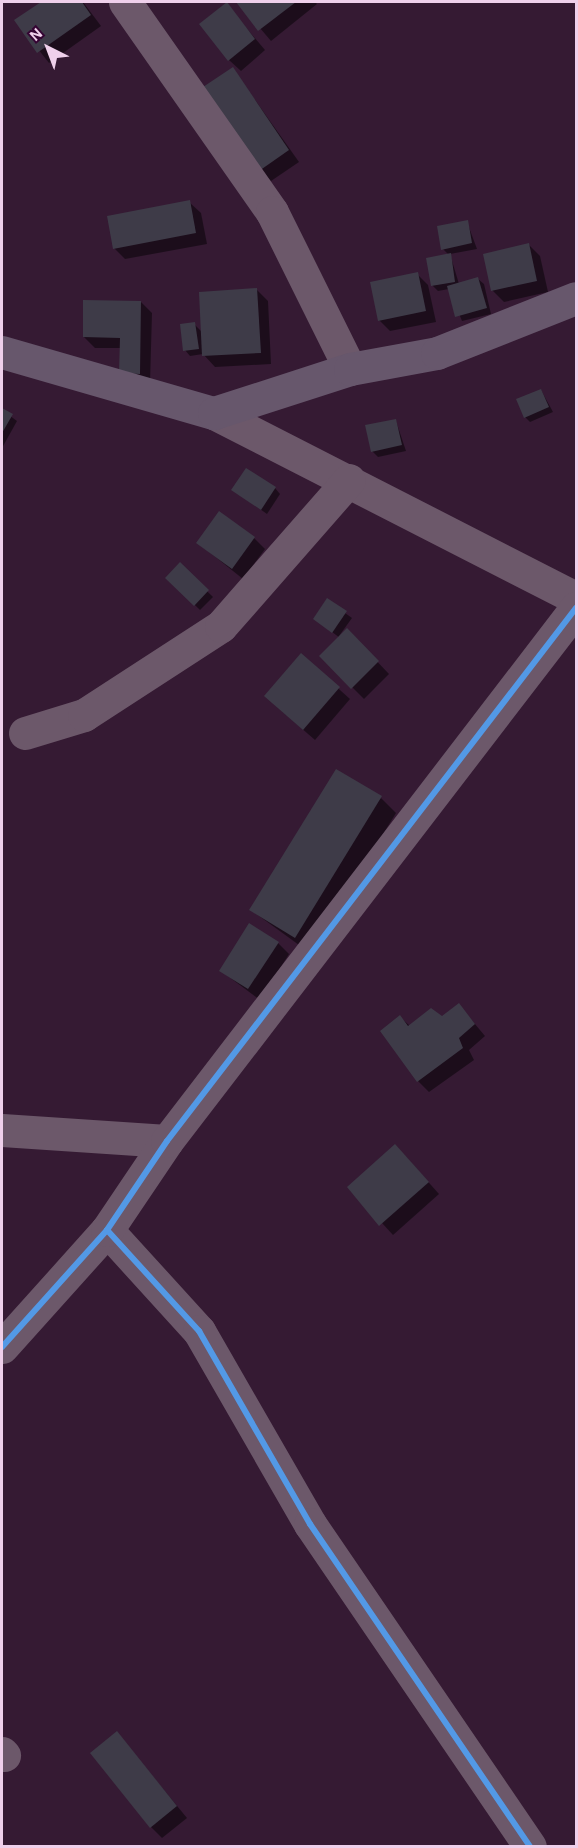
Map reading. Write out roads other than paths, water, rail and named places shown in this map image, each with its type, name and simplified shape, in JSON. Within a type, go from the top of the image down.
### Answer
[{"type":"main road","points":[[2,352],[214,412],[350,369],[437,353],[576,298]]},
{"type":"street","points":[[125,2],[272,212],[350,369]]},
{"type":"street","points":[[214,412],[576,598]]},
{"type":"street","points":[[25,733],[84,715],[221,626],[349,480]]},
{"type":"street","points":[[2,1347],[107,1230],[168,1141],[576,608]]},
{"type":"street","points":[[2,1130],[168,1141]]},
{"type":"street","points":[[107,1230],[199,1331],[310,1524],[530,1846]]}]
